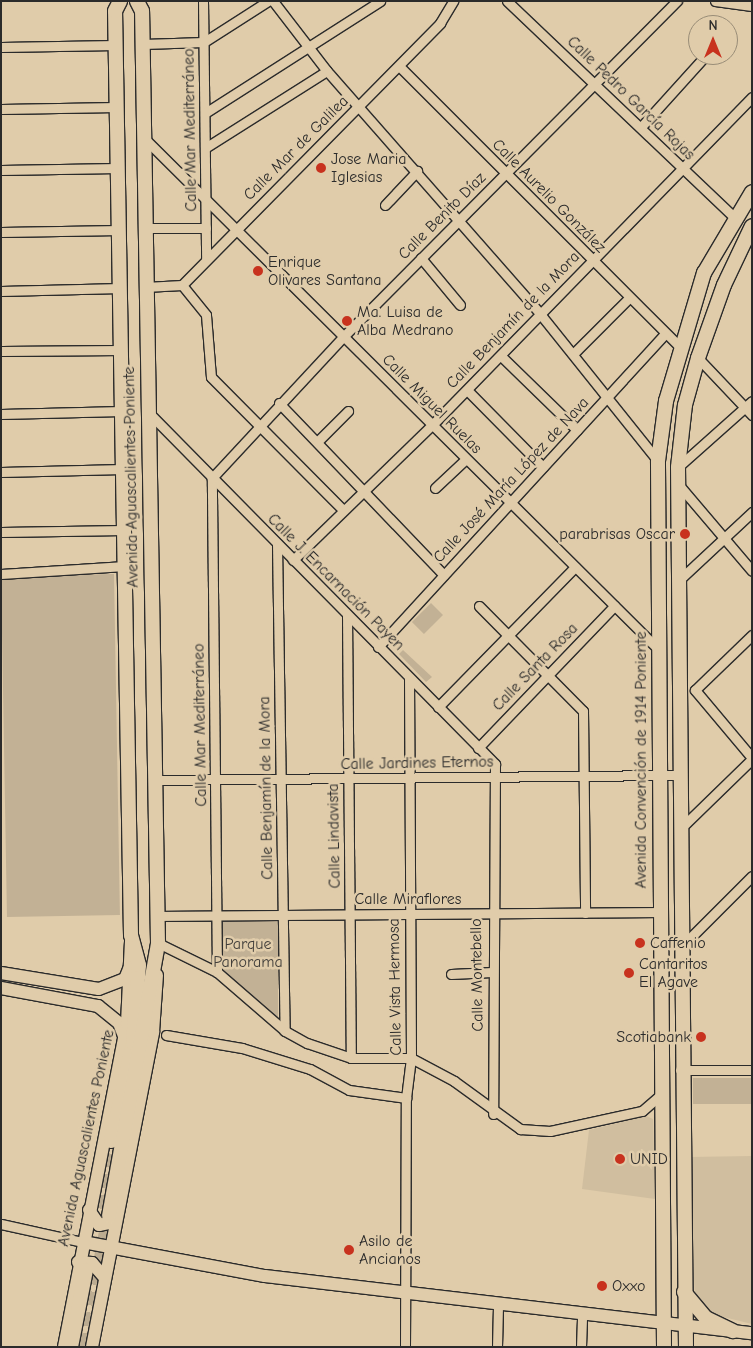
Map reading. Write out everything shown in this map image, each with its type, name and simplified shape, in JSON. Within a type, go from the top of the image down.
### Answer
[{"type":"main road","name":"Avenida Aguascalientes Poniente","points":[[112,1141],[135,1029],[139,965],[131,935],[116,45],[117,4]]},
{"type":"main road","name":"Avenida Aguascalientes Poniente","points":[[112,1219],[158,943],[141,4]]},
{"type":"main road","name":"Avenida Convención de 1914 Poniente","points":[[664,1347],[659,1118],[658,912],[660,775],[658,461],[680,346],[704,272],[734,217],[752,192]]},
{"type":"main road","points":[[686,1347],[683,1291],[680,1070],[677,482],[686,405],[698,358],[724,285],[752,227]]},
{"type":"main road","name":"Avenida Aguascalientes Poniente","points":[[72,1347],[82,1266]]},
{"type":"main road","points":[[683,1291],[706,1318],[733,1332]]},
{"type":"street","name":"Calle Mar Mediterráneo","points":[[203,1],[206,259]]},
{"type":"street","points":[[143,44],[204,42],[268,1]]},
{"type":"street","points":[[273,1],[327,71],[460,220],[608,396],[658,461]]},
{"type":"street","points":[[204,113],[380,1]]},
{"type":"street","name":"Calle Mar de Galilea","points":[[182,285],[399,66],[440,23],[453,1]]},
{"type":"street","name":"Calle Pedro García Rojas","points":[[507,1],[734,217]]},
{"type":"street","name":"Calle Benito Díaz","points":[[212,478],[258,425],[343,337],[677,1]]},
{"type":"street","points":[[715,1],[752,6]]},
{"type":"street","points":[[1,48],[116,45]]},
{"type":"street","points":[[641,127],[697,65]]},
{"type":"street","name":"Calle Aurelio González","points":[[399,66],[665,334],[680,346]]},
{"type":"street","points":[[205,148],[327,71]]},
{"type":"street","name":"Calle Benjamín de la Mora","points":[[293,560],[501,356],[591,260],[752,97]]},
{"type":"street","points":[[1,109],[117,107]]},
{"type":"street","name":"Calle Miguel Ruelas","points":[[143,138],[658,649]]},
{"type":"street","points":[[1,170],[118,168]]},
{"type":"street","points":[[385,205],[417,171]]},
{"type":"street","points":[[144,228],[206,228]]},
{"type":"street","points":[[1,232],[120,230]]},
{"type":"street","points":[[421,258],[460,305]]},
{"type":"street","points":[[145,286],[182,285],[206,315],[212,377],[343,510]]},
{"type":"street","points":[[1,291],[121,288]]},
{"type":"street","points":[[573,354],[629,298]]},
{"type":"street","name":"Calle José María López de Nava","points":[[378,647],[665,334]]},
{"type":"street","points":[[1,351],[122,350]]},
{"type":"street","points":[[501,356],[577,430]]},
{"type":"street","points":[[698,358],[752,415]]},
{"type":"street","points":[[467,390],[543,467]]},
{"type":"street","points":[[678,467],[752,401]]},
{"type":"street","points":[[279,403],[444,575]]},
{"type":"street","points":[[1,414],[122,411]]},
{"type":"street","name":"Calle J. Encarnación Payen","points":[[147,411],[495,764],[494,777]]},
{"type":"street","points":[[317,442],[348,411]]},
{"type":"street","points":[[435,488],[466,459]]},
{"type":"street","points":[[1,472],[123,469]]},
{"type":"street","name":"Calle Mar Mediterráneo","points":[[212,478],[216,972]]},
{"type":"street","points":[[677,482],[752,571]]},
{"type":"street","points":[[677,582],[752,512]]},
{"type":"street","points":[[1,532],[124,530]]},
{"type":"street","name":"Calle Benjamín de la Mora","points":[[277,544],[285,1031]]},
{"type":"street","points":[[1,574],[125,566]]},
{"type":"street","points":[[438,707],[575,567]]},
{"type":"street","points":[[479,606],[549,674],[583,711],[585,913]]},
{"type":"street","name":"Calle Santa Rosa","points":[[478,748],[614,606]]},
{"type":"street","name":"Calle Lindavista","points":[[347,614],[351,1058]]},
{"type":"street","points":[[679,690],[695,690],[752,634]]},
{"type":"street","name":"Calle Vista Hermosa","points":[[405,1347],[406,1098],[411,1058],[408,914],[409,678]]},
{"type":"street","points":[[678,831],[752,758],[695,690]]},
{"type":"street","name":"Calle Jardines Eternos","points":[[155,780],[678,775]]},
{"type":"street","name":"Calle Montebello","points":[[493,1114],[491,913],[494,777]]},
{"type":"street","points":[[679,948],[752,876]]},
{"type":"street","name":"Calle Miraflores","points":[[158,916],[658,912]]},
{"type":"street","name":"Avenida Aguascalientes Poniente","points":[[64,1347],[82,1266],[83,1242],[124,1038],[131,935]]},
{"type":"street","points":[[158,943],[216,972],[285,1031],[327,1052],[351,1058],[411,1058],[454,1080],[493,1114],[520,1129],[550,1131],[642,1111],[659,1096]]},
{"type":"street","points":[[1,973],[100,989],[124,979],[130,967]]},
{"type":"street","points":[[451,974],[492,972]]},
{"type":"street","points":[[1,988],[98,1006],[119,1022],[124,1038]]},
{"type":"street","points":[[166,1035],[242,1048],[310,1069],[349,1090],[406,1098]]},
{"type":"street","points":[[680,1070],[752,1070]]},
{"type":"street","points":[[642,1111],[659,1118]]},
{"type":"street","points":[[89,1210],[100,1225],[112,1219]]},
{"type":"street","name":"Avenida Aguascalientes Poniente","points":[[92,1347],[110,1248],[112,1219]]},
{"type":"street","points":[[1,1224],[110,1248],[265,1276],[498,1306],[752,1333]]},
{"type":"street","points":[[82,1266],[92,1263],[104,1277]]},
{"type":"street","points":[[498,1306],[498,1347]]},
{"type":"street","points":[[581,1347],[582,1315]]},
{"type":"shaded area","name":"UNID","points":[[646,1116],[653,1119],[655,1199],[582,1189],[589,1130]]},
{"type":"shaded area","points":[[752,1156],[752,1324],[703,1312],[695,1299],[688,1157]]},
{"type":"green space","points":[[114,574],[120,915],[7,917],[1,576]]},
{"type":"green space","points":[[431,603],[443,615],[424,634],[412,622]]},
{"type":"green space","points":[[403,650],[432,677],[426,682],[399,654]]},
{"type":"green space","name":"Parque Panorama","points":[[220,917],[278,918],[278,1020],[220,970]]},
{"type":"green space","points":[[693,1078],[752,1078],[752,1104],[693,1104]]},
{"type":"tunnel","points":[[86,1270],[111,1141]]},
{"type":"tunnel","points":[[84,1347],[109,1216]]},
{"type":"place","name":"Jose Maria Iglesias","points":[[321,168]]},
{"type":"place","name":"Enrique Olivares Santana","points":[[258,271]]},
{"type":"place","name":"Ma. Luisa de Alba Medrano","points":[[347,321]]},
{"type":"place","name":"parabrisas Oscar","points":[[685,534]]},
{"type":"place","name":"Caffenio","points":[[640,943]]},
{"type":"place","name":"Cantaritos El Agave","points":[[629,973]]},
{"type":"place","name":"Scotiabank","points":[[701,1037]]},
{"type":"place","name":"UNID","points":[[620,1159]]},
{"type":"place","name":"Asilo de Ancianos","points":[[349,1250]]},
{"type":"place","name":"Oxxo","points":[[602,1286]]}]
